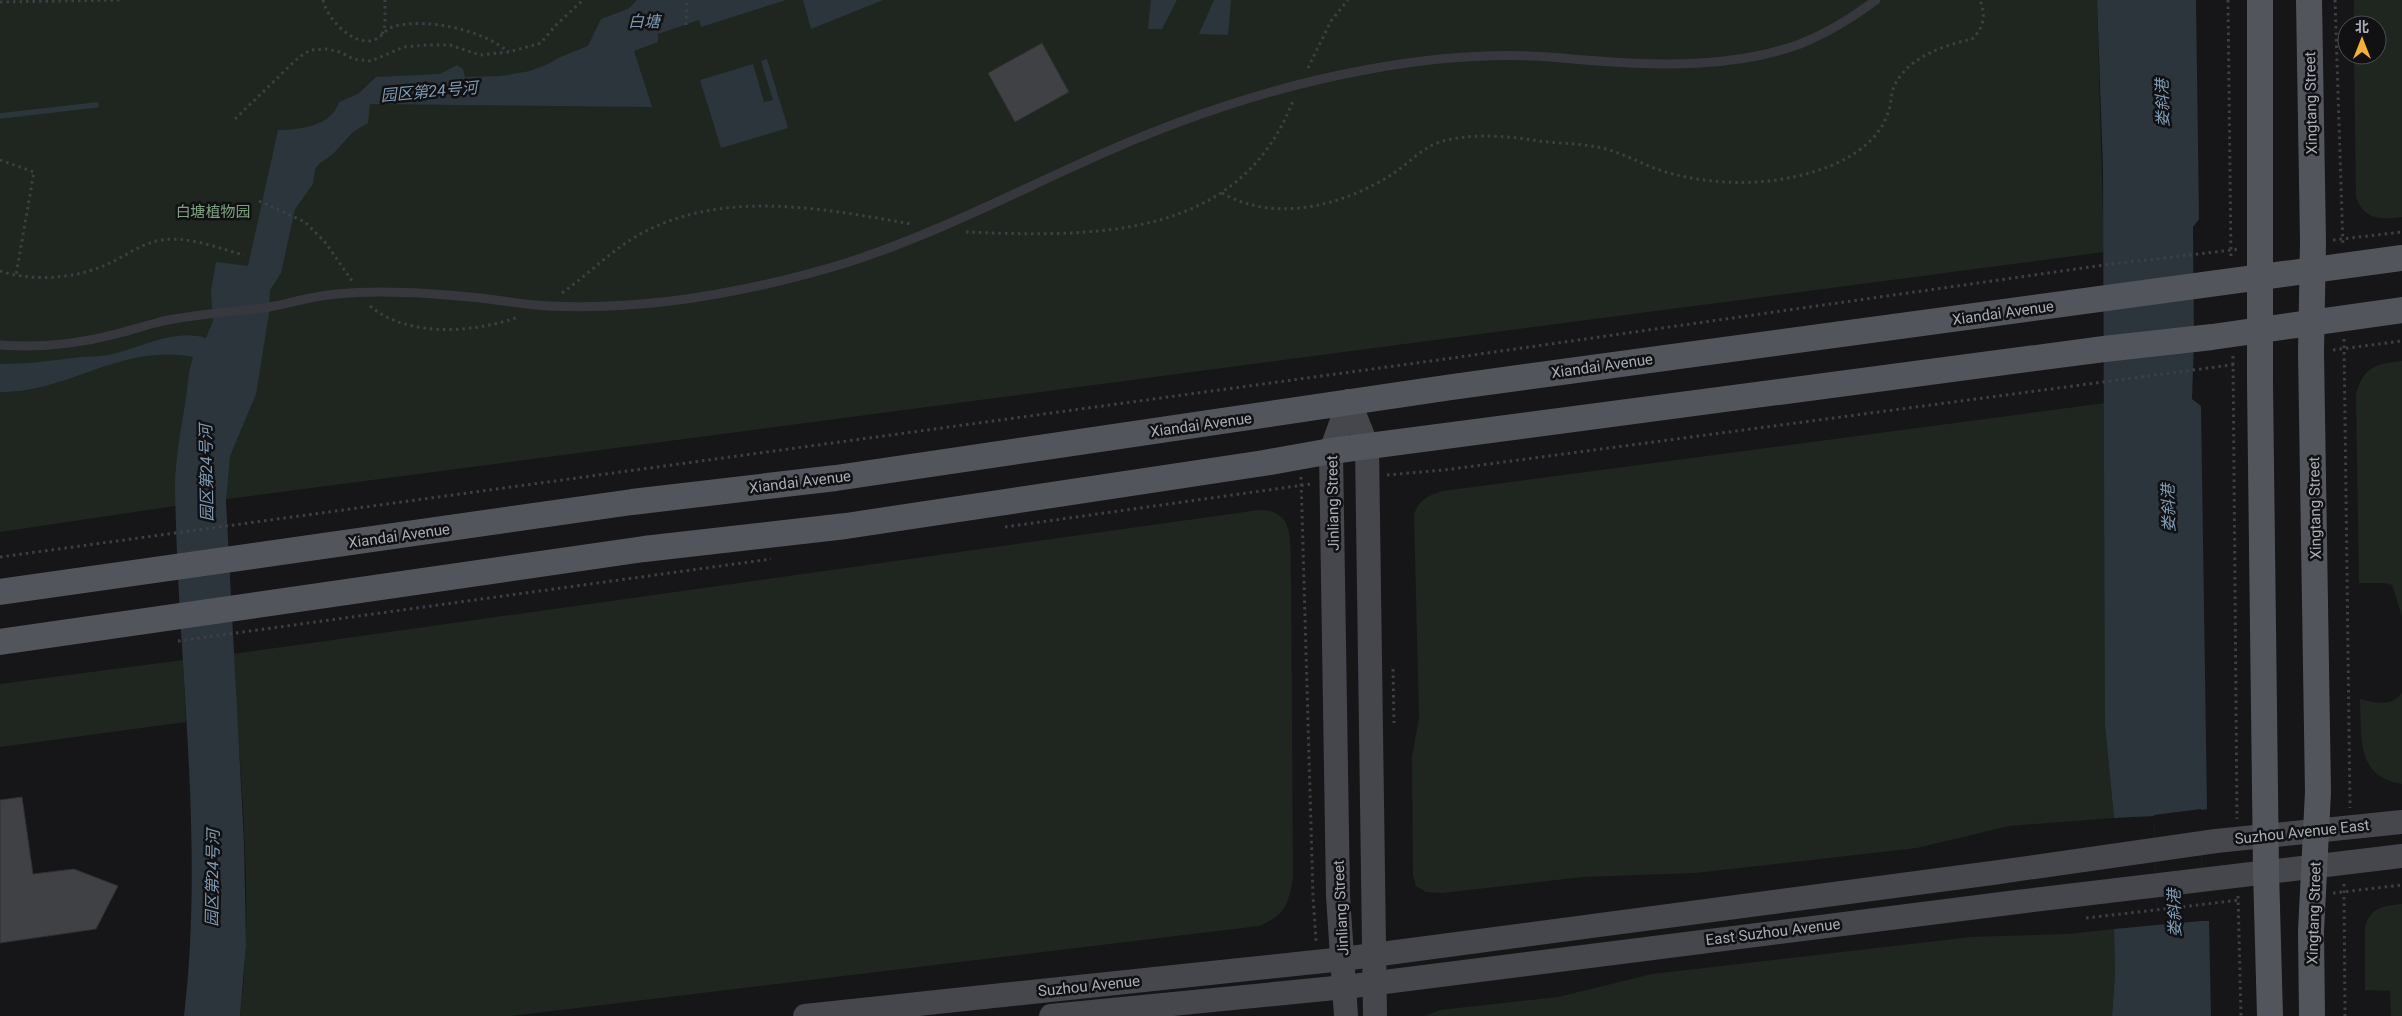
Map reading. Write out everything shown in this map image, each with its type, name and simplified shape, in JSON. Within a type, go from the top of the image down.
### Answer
[{"type":"main road","points":[[2260,0],[2259,278],[2265,836],[2270,1016]]},
{"type":"main road","name":"Xingtang Street","points":[[2309,0],[2311,324],[2317,610],[2317,830],[2311,931],[2312,1016]]},
{"type":"main road","name":"Xiandai Avenue","points":[[0,592],[632,502],[846,476],[1348,401],[2402,258]]},
{"type":"main road","points":[[0,642],[177,616],[236,621],[644,549],[846,526],[1331,450],[2104,349],[2233,335],[2402,310]]},
{"type":"main road","name":"Jinliang Street","points":[[1348,401],[1367,446],[1375,1016]]},
{"type":"main road","name":"Jinliang Street","points":[[1346,1016],[1338,896],[1333,481],[1331,450],[1348,401]]},
{"type":"main road","name":"Suzhou Avenue East","points":[[2201,843],[2402,822]]},
{"type":"main road","name":"East Suzhou Avenue","points":[[1374,954],[1983,874],[2155,848],[2201,843]]},
{"type":"main road","points":[[2238,875],[2402,856]]},
{"type":"main road","name":"East Suzhou Avenue","points":[[1345,987],[2238,875]]},
{"type":"main road","name":"Suzhou Avenue","points":[[805,1016],[1343,959],[1374,954]]},
{"type":"main road","name":"Suzhou Avenue","points":[[1051,1016],[1345,987]]},
{"type":"lane","points":[[0,344],[70,343],[117,334],[167,320],[274,306],[332,294],[462,296],[543,306],[588,307],[639,305],[734,291],[849,262],[939,228],[1126,143],[1214,110],[1300,84],[1396,65],[1477,56],[1535,56],[1600,61],[1666,63],[1750,56],[1784,49],[1811,39],[1842,23],[1876,0]]},
{"type":"path","points":[[0,2],[120,0]]},
{"type":"path","points":[[323,0],[331,20],[349,34],[369,41],[382,35],[394,26],[459,28],[492,42],[509,52]]},
{"type":"path","points":[[382,35],[385,25],[385,0]]},
{"type":"path","points":[[235,118],[298,58],[310,50],[332,50],[353,58],[371,61],[412,45],[450,46],[480,55],[509,52],[541,43],[555,26],[583,0]]},
{"type":"path","points":[[686,24],[687,0]]},
{"type":"path","points":[[260,202],[294,219],[305,222],[321,237],[359,293],[371,306],[386,316],[414,325],[442,329],[497,324],[543,306],[574,285],[619,247],[635,237],[662,224],[706,212],[745,207],[791,206],[832,210],[939,228],[1030,235],[1102,232],[1163,221],[1222,194],[1264,154],[1284,120],[1331,21],[1348,0]]},
{"type":"path","points":[[1222,194],[1244,203],[1270,208],[1318,206],[1346,198],[1377,184],[1436,144],[1480,137],[1520,138],[1598,147],[1633,158],[1670,173],[1704,179],[1770,181],[1808,174],[1850,156],[1873,138],[1888,113],[1895,83],[1912,64],[1936,50],[1972,39],[1977,35],[1984,19],[1980,0]]},
{"type":"path","points":[[2228,0],[2232,282]]},
{"type":"path","points":[[2335,0],[2343,265]]},
{"type":"path","points":[[0,160],[34,172],[16,275]]},
{"type":"path","points":[[0,271],[16,275],[48,277],[86,271],[117,260],[142,246],[168,240],[194,241],[244,255]]},
{"type":"path","points":[[0,557],[1425,361],[2104,265],[2194,255]]},
{"type":"path","points":[[2344,319],[2349,828]]},
{"type":"path","points":[[2233,335],[2237,838]]},
{"type":"path","points":[[1368,477],[1444,470],[2193,371]]},
{"type":"path","points":[[1300,456],[1313,896],[1318,961]]},
{"type":"path","points":[[997,528],[1333,481]]},
{"type":"path","points":[[175,641],[236,621],[780,558]]},
{"type":"path","points":[[2345,1016],[2344,892],[2346,863]]},
{"type":"path","points":[[2238,875],[2240,1016]]},
{"type":"path","points":[[2086,918],[2202,904]]},
{"type":"green space","name":"白塘植物园","points":[[0,0],[2097,0],[2104,252],[175,506],[0,532]]},
{"type":"green space","points":[[2354,0],[2402,0],[2402,217],[2374,217],[2363,210],[2356,196],[2354,65],[2387,65],[2387,15],[2354,15]]},
{"type":"green space","points":[[2402,361],[2402,616],[2392,585],[2385,583],[2359,583],[2356,394],[2363,377],[2372,368],[2385,363]]},
{"type":"green space","points":[[2105,403],[2105,725],[2114,818],[2009,826],[1917,848],[1695,873],[1582,877],[1442,893],[1426,892],[1416,886],[1413,875],[1412,757],[1419,718],[1414,515],[1418,505],[1425,499],[1443,491]]},
{"type":"green space","points":[[1259,510],[1280,516],[1286,523],[1291,552],[1293,876],[1290,894],[1285,907],[1268,922],[1259,926],[511,1016],[240,1016],[246,926],[246,881],[233,654]]},
{"type":"green space","points":[[183,660],[186,722],[0,747],[0,684]]},
{"type":"green space","points":[[2402,693],[2402,784],[2387,780],[2376,773],[2369,764],[2364,753],[2362,740],[2360,699],[2383,703],[2393,700]]},
{"type":"green space","points":[[2402,904],[2402,1016],[2391,1016],[2390,991],[2365,990],[2365,928],[2370,916],[2378,909]]},
{"type":"green space","points":[[2114,929],[2115,974],[2112,1016],[1425,1016],[1440,1010],[1558,997],[1652,974],[1971,937],[2068,934]]},
{"type":"water","points":[[637,0],[786,0],[701,27],[699,20],[658,34],[658,42],[634,51],[652,107],[370,104],[368,123],[353,132],[333,154],[320,163],[315,169],[313,184],[295,209],[281,273],[270,290],[269,313],[256,394],[230,456],[226,501],[244,842],[246,945],[240,1016],[184,1016],[190,950],[191,816],[175,483],[176,464],[193,357],[167,355],[142,357],[118,362],[49,385],[25,390],[0,392],[0,364],[108,355],[168,337],[193,336],[206,338],[213,321],[211,291],[216,262],[248,266],[278,130],[296,129],[322,121],[330,116],[339,102],[358,94],[376,77],[440,74],[457,65],[463,69],[465,77],[501,76],[530,71],[588,46],[601,19],[628,9]]},
{"type":"water","points":[[803,0],[883,0],[811,29]]},
{"type":"water","points":[[1151,0],[1177,0],[1162,29],[1148,29]]},
{"type":"water","points":[[1214,0],[1231,0],[1228,35],[1199,34]]},
{"type":"water","name":"娄斜港","points":[[2097,0],[2196,0],[2199,219],[2193,227],[2194,340],[2192,399],[2201,406],[2207,809],[2201,810],[2202,921],[2209,921],[2211,1016],[2112,1016],[2115,974],[2114,929],[2157,925],[2157,917],[2154,816],[2114,818],[2105,725],[2103,168]]},
{"type":"water","points":[[767,59],[788,128],[721,148],[700,80],[753,64],[764,102],[773,100],[761,61]]},
{"type":"pier","points":[[2201,809],[2202,921],[2157,925],[2154,815]]},
{"type":"building","points":[[1042,43],[1069,92],[1015,122],[988,73]]},
{"type":"building","points":[[22,797],[33,874],[74,869],[118,886],[96,929],[0,943],[0,800]]},
{"type":"waterway","points":[[0,116],[96,105]]},
{"type":"water label","name":"白塘","points":[[644,21]]},
{"type":"water label","name":"园区第24号河","points":[[429,91]]},
{"type":"water label","name":"园区第24号河","points":[[206,473]]},
{"type":"water label","name":"园区第24号河","points":[[212,878]]}]
